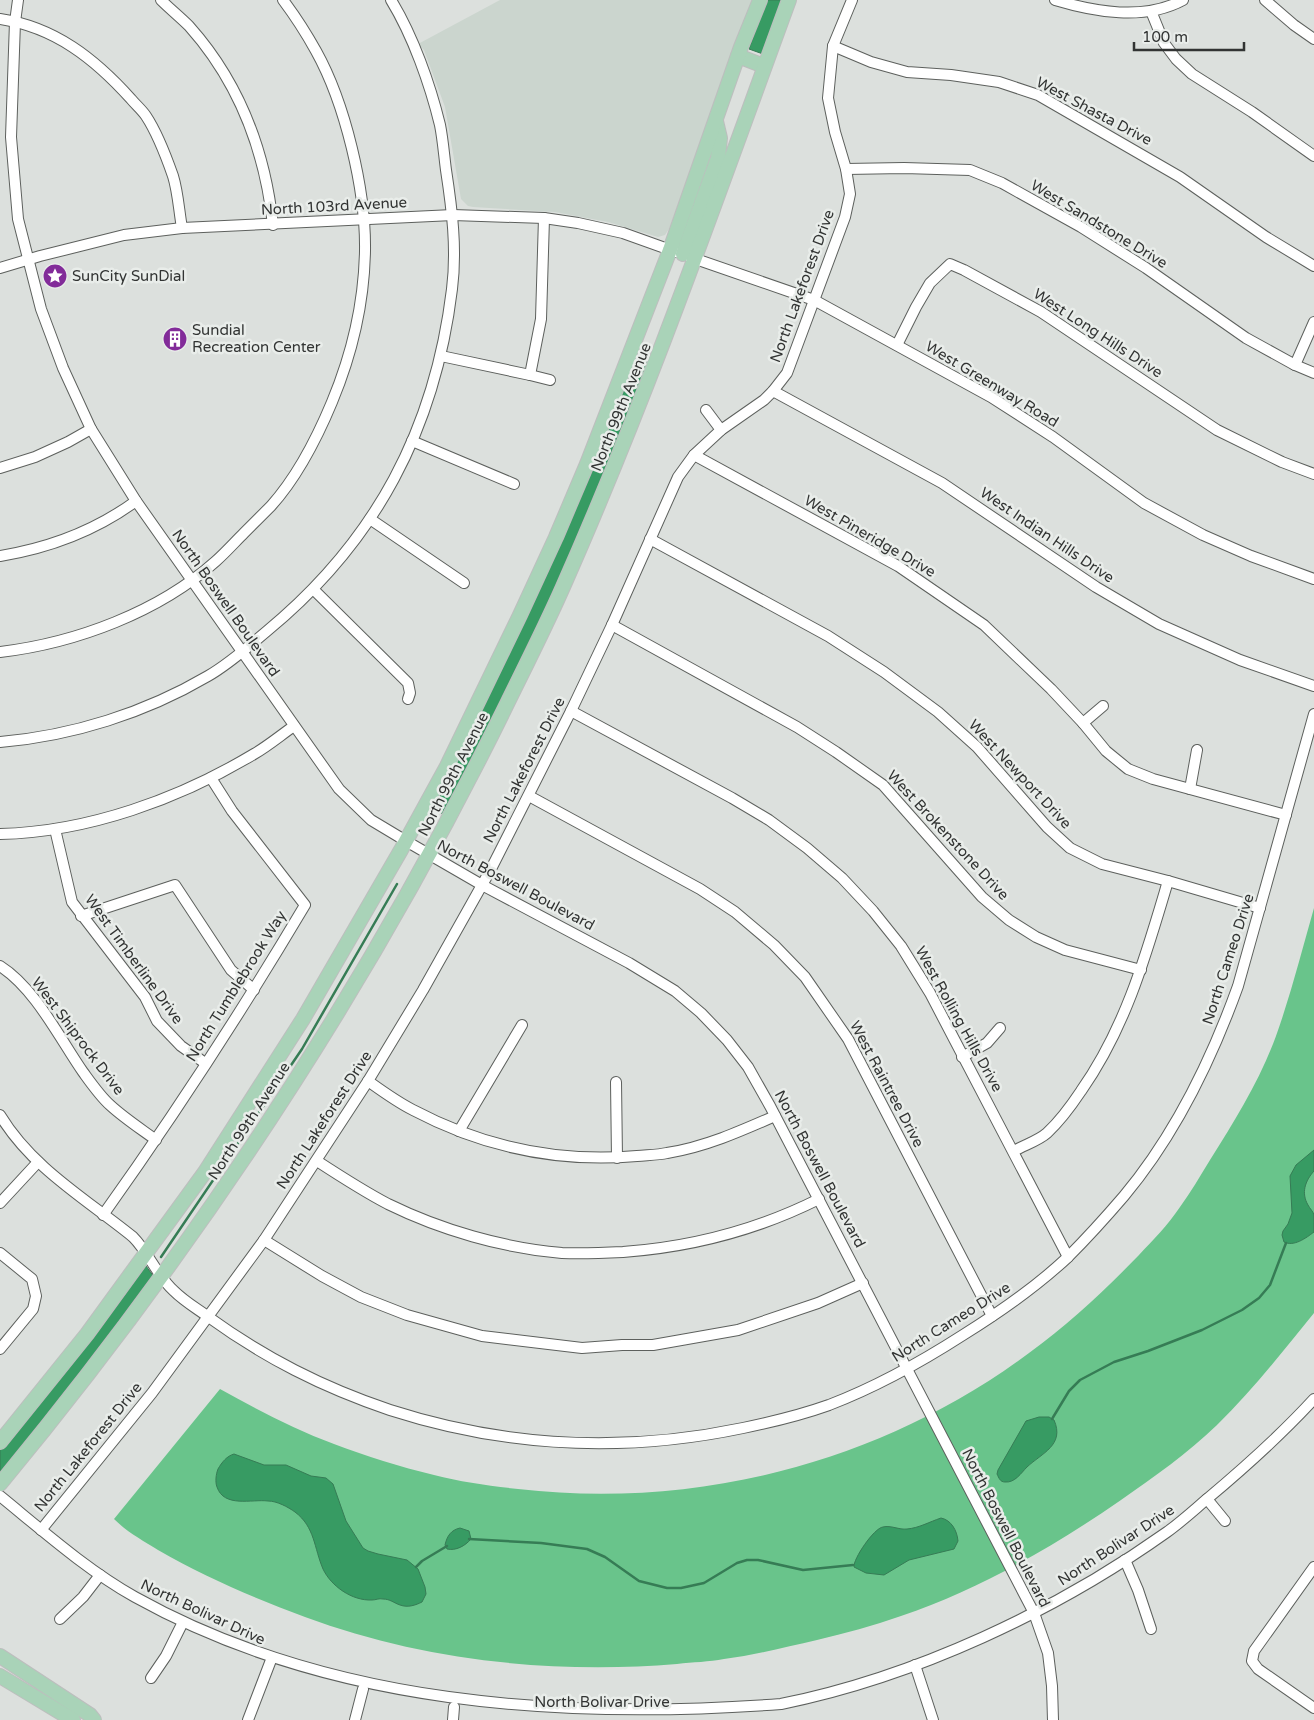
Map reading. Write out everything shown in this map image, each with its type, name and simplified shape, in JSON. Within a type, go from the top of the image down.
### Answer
[{"type":"main road","name":"North 99th Avenue","points":[[0,1484],[43,1432],[162,1277],[226,1185],[329,1029],[430,855],[471,778],[561,591],[611,475],[670,327],[683,254],[716,121],[738,56],[760,0]]},
{"type":"main road","name":"North 99th Avenue","points":[[0,1442],[87,1334],[205,1172],[303,1019],[406,841],[447,766],[556,537],[590,455],[683,254],[764,66],[789,0]]},
{"type":"main road","points":[[738,56],[764,66]]},
{"type":"main road","points":[[0,1656],[90,1715],[94,1720]]},
{"type":"main road","points":[[0,1676],[74,1720]]},
{"type":"street","name":"North Boswell Boulevard","points":[[18,0],[14,22],[5,137],[18,219],[52,341],[66,377],[91,428],[136,502],[339,789],[371,820],[406,841],[482,885],[662,982],[687,1000],[713,1024],[742,1059],[760,1086],[1034,1614],[1048,1653],[1052,1686],[1053,1720]]},
{"type":"street","points":[[160,0],[188,26],[218,63],[241,104],[253,132],[264,170],[272,224]]},
{"type":"street","points":[[0,652],[24,649],[82,635],[130,616],[192,580],[216,561],[272,505],[295,473],[320,430],[344,372],[354,337],[364,259],[364,220],[358,178],[348,134],[334,94],[317,52],[283,0]]},
{"type":"street","name":"North Lakeforest Drive","points":[[42,1530],[152,1392],[264,1240],[368,1081],[423,990],[530,796],[612,625],[678,477],[694,455],[722,430],[773,391],[786,373],[845,217],[850,194],[846,169],[835,132],[828,98],[833,46],[852,0]]},
{"type":"street","points":[[1055,0],[1077,3],[1107,12],[1151,11],[1183,0]]},
{"type":"street","points":[[1265,0],[1294,25],[1314,39]]},
{"type":"street","points":[[0,742],[61,734],[96,724],[163,700],[209,676],[243,652],[292,610],[334,568],[370,519],[403,462],[426,406],[441,356],[452,288],[453,215],[440,126],[410,36],[395,1]]},
{"type":"street","points":[[1151,11],[1164,42],[1176,59],[1192,74],[1252,112],[1314,156]]},
{"type":"street","points":[[0,19],[45,32],[72,46],[114,79],[146,116],[158,139],[173,177],[182,228]]},
{"type":"street","name":"West Shasta Drive","points":[[833,46],[871,62],[907,72],[999,82],[1038,95],[1180,177],[1266,237],[1314,266]]},
{"type":"street","name":"West Sandstone Drive","points":[[846,169],[970,170],[1002,183],[1081,227],[1146,268],[1246,338],[1295,365],[1314,373]]},
{"type":"street","name":"North 103rd Avenue","points":[[0,268],[124,235],[182,228],[453,215],[544,218],[604,228],[683,254]]},
{"type":"street","points":[[530,375],[541,319],[544,218]]},
{"type":"street","name":"West Greenway Road","points":[[683,254],[814,300],[991,397],[1053,437],[1144,503],[1203,535],[1251,556],[1314,579]]},
{"type":"street","name":"West Long Hills Drive","points":[[898,345],[930,283],[950,264],[1041,312],[1217,430],[1282,462],[1314,474]]},
{"type":"street","points":[[1295,365],[1314,322]]},
{"type":"street","points":[[441,356],[550,380]]},
{"type":"street","name":"West Indian Hills Drive","points":[[773,391],[942,483],[1096,588],[1159,624],[1240,660],[1314,686]]},
{"type":"street","points":[[706,410],[722,430]]},
{"type":"street","points":[[0,468],[35,458],[91,428]]},
{"type":"street","points":[[412,441],[514,484]]},
{"type":"street","name":"West Pineridge Drive","points":[[694,455],[898,566],[984,625],[1014,652],[1083,723],[1106,751],[1128,769],[1153,779],[1286,816]]},
{"type":"street","points":[[0,556],[26,552],[72,537],[121,512],[136,502]]},
{"type":"street","points":[[370,519],[464,583]]},
{"type":"street","name":"West Newport Drive","points":[[650,538],[828,636],[884,672],[938,712],[977,747],[1047,827],[1070,848],[1102,864],[1260,908]]},
{"type":"street","points":[[314,590],[408,683],[410,693],[408,699]]},
{"type":"street","name":"West Brokenstone Drive","points":[[612,625],[797,728],[836,752],[883,785],[982,897],[1008,920],[1036,937],[1065,950],[1141,970]]},
{"type":"street","points":[[1083,723],[1102,706]]},
{"type":"street","name":"West Rolling Hills Drive","points":[[572,711],[769,820],[808,848],[842,878],[873,911],[901,946],[930,993],[1068,1257]]},
{"type":"street","name":"North Cameo Drive","points":[[0,1115],[38,1162],[75,1194],[133,1236],[176,1294],[250,1345],[324,1386],[415,1418],[474,1432],[532,1441],[589,1445],[660,1441],[714,1434],[776,1421],[828,1405],[867,1388],[927,1358],[992,1316],[1031,1288],[1068,1257],[1125,1195],[1154,1156],[1182,1112],[1224,1024],[1238,986],[1314,714]]},
{"type":"street","points":[[0,834],[55,829],[112,816],[158,801],[211,778],[255,754],[294,726]]},
{"type":"street","points":[[1190,789],[1197,750]]},
{"type":"street","name":"North Tumblebrook Way","points":[[103,1215],[156,1140],[254,990],[305,905],[232,811],[211,778]]},
{"type":"street","name":"West Raintree Drive","points":[[530,796],[700,889],[735,912],[774,945],[805,977],[848,1038],[992,1316]]},
{"type":"street","name":"West Timberline Drive","points":[[55,829],[72,902],[145,997],[157,1021],[181,1046],[205,1063]]},
{"type":"street","points":[[1014,1151],[1046,1134],[1067,1111],[1089,1080],[1115,1034],[1141,970],[1168,881]]},
{"type":"street","points":[[81,916],[175,885],[231,970],[254,990]]},
{"type":"street","name":"West Shiprock Drive","points":[[0,966],[8,971],[30,994],[84,1073],[110,1105],[156,1140]]},
{"type":"street","points":[[458,1131],[522,1025]]},
{"type":"street","points":[[962,1056],[987,1043],[1000,1028]]},
{"type":"street","points":[[368,1081],[412,1110],[458,1131],[500,1145],[530,1152],[573,1158],[617,1158],[676,1151],[710,1142],[775,1116]]},
{"type":"street","points":[[616,1082],[617,1158]]},
{"type":"street","points":[[316,1161],[380,1199],[424,1219],[463,1233],[495,1241],[562,1253],[593,1254],[649,1250],[695,1243],[764,1223],[819,1199]]},
{"type":"street","points":[[0,1203],[38,1162]]},
{"type":"street","points":[[264,1240],[322,1276],[361,1297],[407,1315],[482,1336],[582,1348],[653,1345],[738,1330],[818,1303],[862,1283]]},
{"type":"street","points":[[0,1253],[32,1279],[36,1296],[33,1309],[0,1349]]},
{"type":"street","name":"North Bolivar Drive","points":[[616,1720],[669,1718],[780,1704],[839,1690],[915,1665],[1034,1614],[1125,1560],[1170,1530],[1253,1460],[1314,1399]]},
{"type":"street","name":"North Bolivar Drive","points":[[0,1496],[100,1574],[132,1595],[211,1636],[271,1660],[363,1688],[473,1710]]},
{"type":"street","points":[[1207,1499],[1225,1521]]},
{"type":"street","points":[[1125,1560],[1138,1590],[1151,1629]]},
{"type":"street","points":[[1314,1567],[1254,1652],[1252,1661],[1258,1669],[1314,1708]]},
{"type":"street","points":[[60,1619],[83,1597],[100,1574]]},
{"type":"street","points":[[151,1678],[166,1656],[183,1622]]},
{"type":"street","points":[[248,1720],[271,1660]]},
{"type":"street","points":[[915,1665],[933,1720]]},
{"type":"street","points":[[355,1720],[363,1688]]},
{"type":"street","points":[[452,1720],[454,1707]]},
{"type":"street","points":[[1053,1720],[1059,1720]]},
{"type":"shaded area","points":[[500,0],[753,0],[669,229],[665,235],[658,237],[608,222],[555,212],[473,207],[468,206],[461,199],[445,107],[424,50],[418,44]]},
{"type":"shaded area","points":[[766,0],[783,0],[763,54],[749,49]]},
{"type":"shaded area","points":[[634,357],[649,363],[563,577],[445,815],[434,809],[454,768]]},
{"type":"shaded area","points":[[1314,908],[1314,1313],[1243,1398],[1217,1425],[1183,1455],[1121,1500],[1069,1534],[987,1580],[930,1605],[880,1623],[770,1651],[707,1661],[630,1667],[535,1665],[488,1661],[442,1654],[350,1632],[305,1617],[248,1595],[194,1569],[140,1539],[114,1519],[220,1389],[304,1432],[383,1461],[455,1480],[518,1489],[586,1494],[653,1492],[720,1484],[786,1470],[851,1449],[913,1423],[973,1391],[1044,1342],[1086,1307],[1113,1281],[1170,1220],[1192,1190],[1229,1130],[1270,1052]]},
{"type":"shaded area","points":[[1314,1150],[1314,1171],[1306,1183],[1304,1192],[1306,1201],[1314,1215],[1314,1232],[1300,1241],[1284,1242],[1283,1231],[1292,1213],[1290,1176],[1296,1165]]},
{"type":"shaded area","points":[[143,1266],[146,1266],[154,1280],[0,1476],[0,1450]]},
{"type":"shaded area","points":[[1039,1417],[1049,1417],[1054,1420],[1057,1436],[1054,1442],[1045,1453],[1015,1479],[1009,1482],[1000,1480],[997,1474],[998,1470],[1026,1421]]},
{"type":"shaded area","points":[[234,1454],[264,1465],[286,1465],[311,1476],[326,1478],[333,1484],[346,1521],[363,1548],[378,1554],[407,1560],[418,1569],[426,1594],[422,1602],[406,1606],[385,1599],[364,1600],[350,1595],[337,1587],[323,1569],[307,1524],[295,1512],[286,1506],[271,1501],[239,1501],[226,1498],[221,1494],[216,1483],[217,1471],[229,1456]]},
{"type":"shaded area","points":[[941,1518],[951,1523],[955,1529],[958,1541],[954,1549],[909,1560],[884,1575],[866,1573],[854,1567],[865,1544],[879,1529],[883,1527],[911,1528]]},
{"type":"shaded area","points":[[460,1528],[469,1531],[471,1539],[460,1547],[447,1549],[445,1545],[448,1536],[454,1530]]},
{"type":"waterway","points":[[161,1257],[302,1049],[397,884]]},
{"type":"waterway","points":[[1052,1419],[1069,1391],[1080,1380],[1114,1362],[1202,1330],[1242,1310],[1259,1298],[1270,1285],[1286,1243]]},
{"type":"waterway","points":[[469,1539],[541,1543],[587,1549],[605,1557],[639,1581],[667,1588],[681,1588],[704,1583],[737,1563],[747,1560],[758,1560],[803,1570],[853,1565]]},
{"type":"waterway","points":[[416,1567],[422,1561],[447,1546]]},
{"type":"place","name":"SunCity SunDial","points":[[55,276]]},
{"type":"place","name":"Sundial Recreation Center","points":[[175,339]]}]
